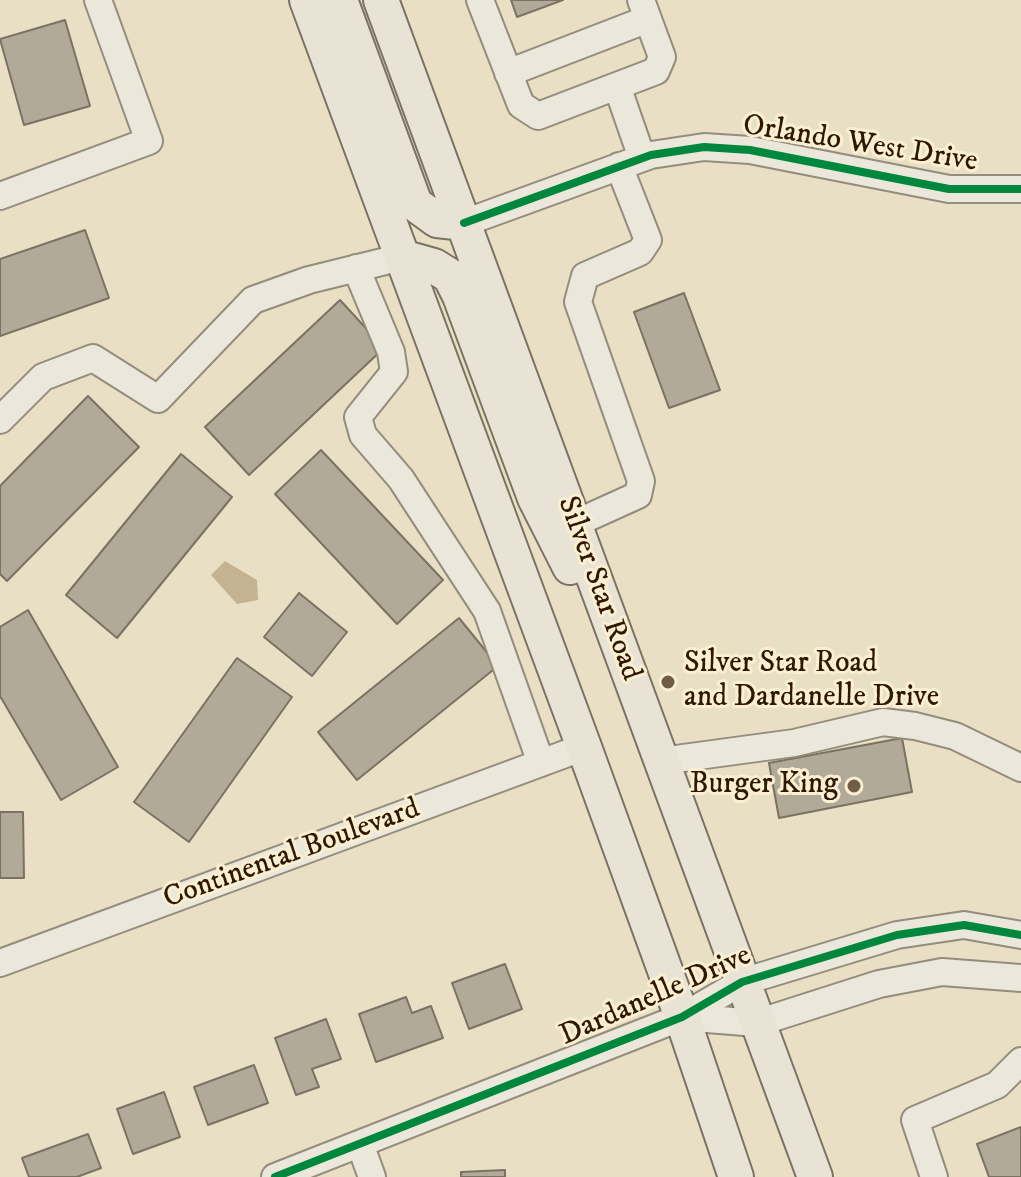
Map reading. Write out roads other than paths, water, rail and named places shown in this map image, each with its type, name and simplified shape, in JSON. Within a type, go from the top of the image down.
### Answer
[{"type":"main road","points":[[307,0],[584,747],[682,1017],[736,1177]]},
{"type":"main road","points":[[340,0],[415,204],[437,220],[464,223]]},
{"type":"main road","name":"Silver Star Road","points":[[381,0],[815,1177]]},
{"type":"main road","points":[[402,257],[434,266],[450,276],[535,498],[645,718]]},
{"type":"street","points":[[0,196],[149,141],[98,0]]},
{"type":"street","points":[[480,0],[508,73],[521,105],[538,116],[656,71],[662,57],[645,9],[508,73]]},
{"type":"street","points":[[574,524],[638,495],[641,481],[578,302],[585,276],[640,252],[648,240],[617,86]]},
{"type":"street","name":"Orlando West Drive","points":[[464,223],[630,162],[704,147],[750,150],[949,189],[1021,189]]},
{"type":"street","points":[[0,420],[43,377],[93,358],[158,399],[253,300],[309,280],[402,257]]},
{"type":"street","points":[[356,268],[391,352],[394,372],[358,417],[363,435],[401,479],[487,611],[541,763]]},
{"type":"street","points":[[661,761],[794,743],[883,722],[955,736],[1011,766],[1021,768]]},
{"type":"street","name":"Continental Boulevard","points":[[0,963],[584,747]]},
{"type":"street","name":"Dardanelle Drive","points":[[275,1177],[682,1017],[742,982],[897,935],[964,925],[1021,935]]},
{"type":"street","name":"Dardanelle Drive","points":[[682,1017],[757,1023],[879,984],[942,972],[1021,978]]},
{"type":"street","points":[[934,1177],[915,1120],[997,1085],[1021,1061]]},
{"type":"street","points":[[360,1144],[372,1177]]},
{"type":"place","name":"Silver Star Road and Dardanelle Drive","points":[[668,682]]},
{"type":"place","name":"Burger King","points":[[854,786]]}]
